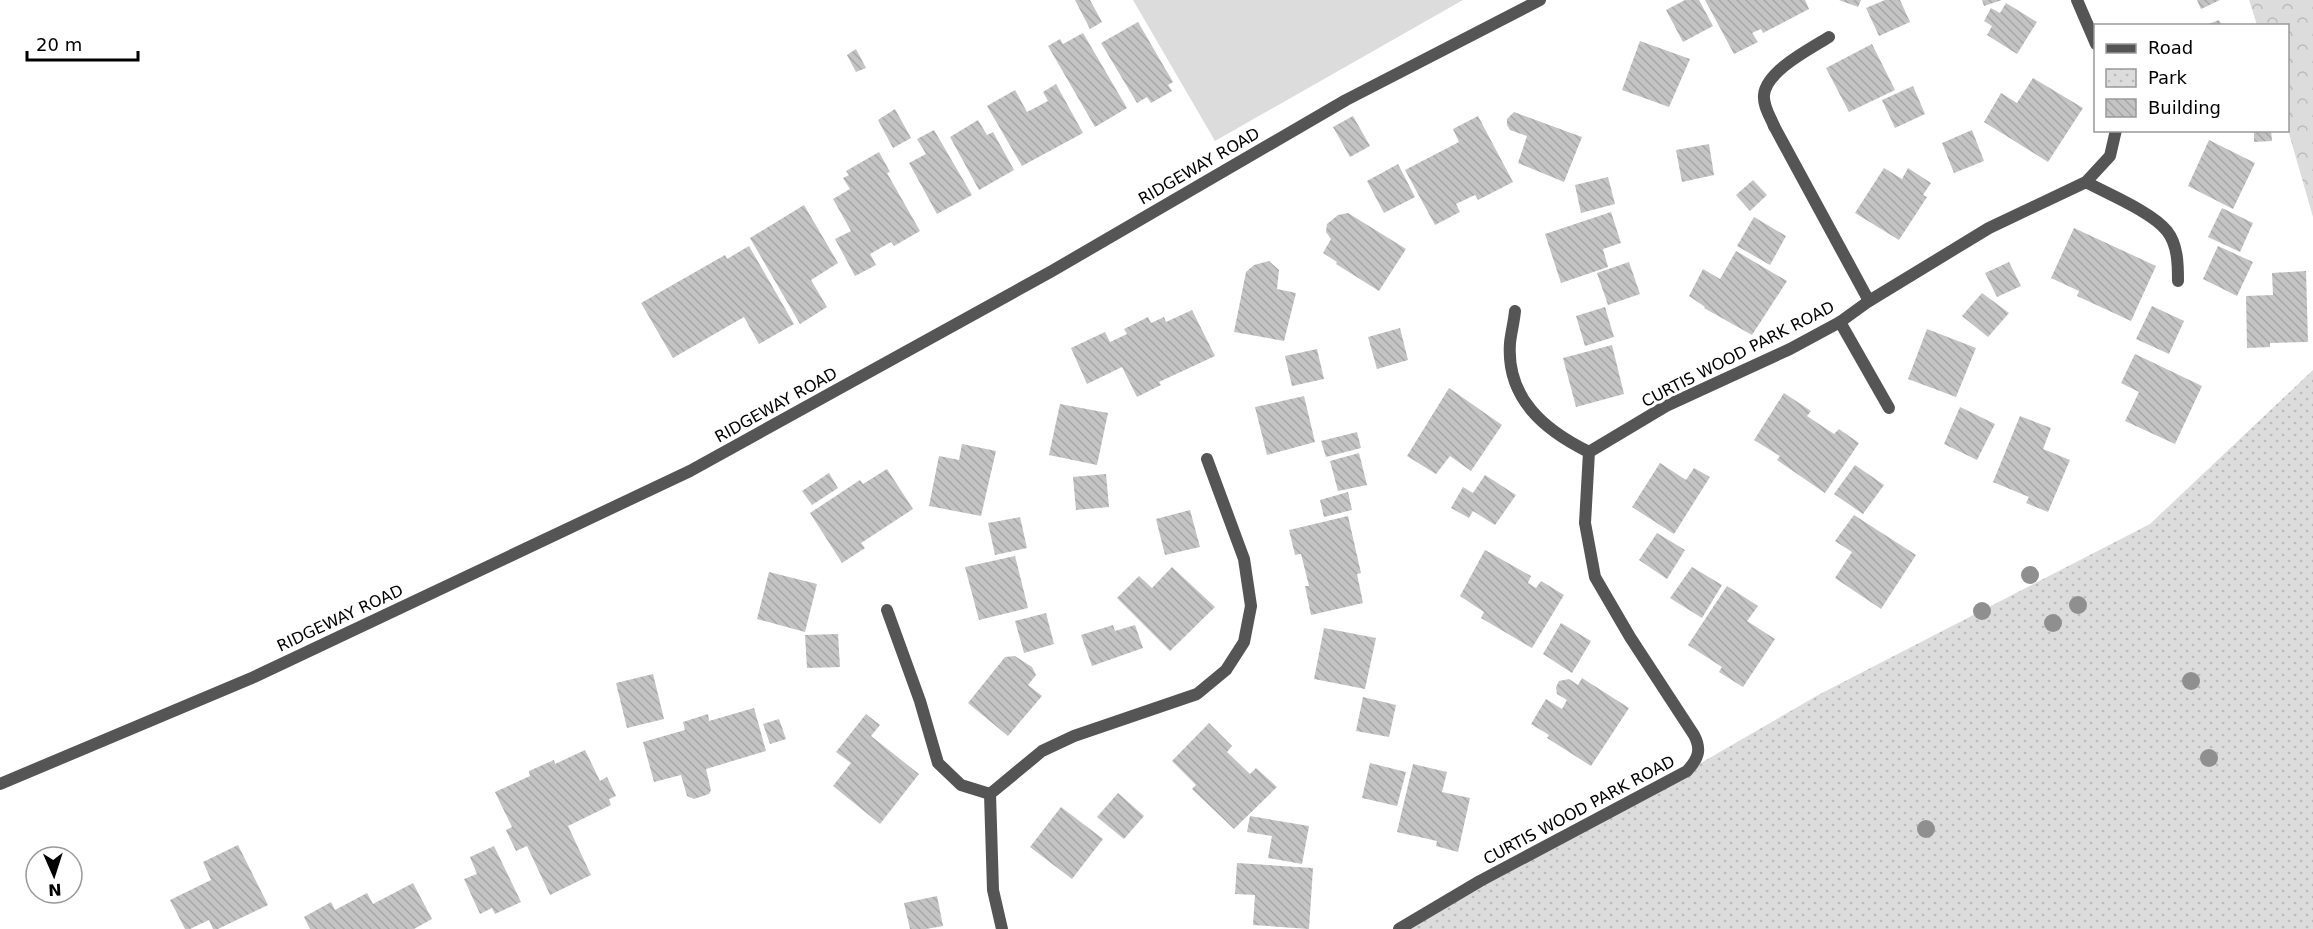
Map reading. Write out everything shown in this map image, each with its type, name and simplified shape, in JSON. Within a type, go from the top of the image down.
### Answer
[{"type":"street","name":"RIDGEWAY ROAD","points":[[0,784],[254,677],[690,471],[1052,272],[1346,100],[1540,0]]},
{"type":"street","points":[[2077,0],[2094,39]]},
{"type":"street","points":[[1829,37],[1778,71],[1768,83],[1764,94],[1765,105],[1774,126],[1869,301]]},
{"type":"street","name":"CURTIS WOOD PARK ROAD","points":[[1399,929],[1479,881],[1688,771],[1699,756],[1698,743],[1694,735],[1630,637],[1595,577],[1585,523],[1589,452],[1666,406],[1790,349],[1840,322],[1869,301],[1989,228],[2086,182],[2110,156],[2116,132]]},
{"type":"street","points":[[2086,182],[2150,217],[2168,232],[2177,254],[2178,281]]},
{"type":"street","points":[[1515,311],[1510,344],[1512,372],[1523,400],[1539,421],[1567,441],[1589,452]]},
{"type":"street","points":[[1840,322],[1889,408]]},
{"type":"street","points":[[990,794],[1042,751],[1074,736],[1197,694],[1226,670],[1244,642],[1251,606],[1244,559],[1207,459]]},
{"type":"street","points":[[887,610],[920,701],[939,763],[961,785],[990,794]]},
{"type":"street","points":[[990,794],[993,890],[1002,929]]},
{"type":"green space","points":[[1133,0],[1463,0],[1215,141]]},
{"type":"green space","points":[[2249,0],[2313,0],[2313,217],[2289,132],[2289,24],[2257,24]]},
{"type":"green space","points":[[2313,370],[2313,929],[1399,929],[1687,771],[1820,694],[2150,524]]},
{"type":"building","points":[[1075,0],[1090,0],[1102,22],[1090,29]]},
{"type":"building","points":[[1685,0],[1699,0],[1713,26],[1683,42],[1666,10]]},
{"type":"building","points":[[1705,0],[1805,0],[1809,9],[1763,33],[1761,29],[1752,33],[1758,42],[1734,54]]},
{"type":"building","points":[[1839,0],[1861,0],[1858,7]]},
{"type":"building","points":[[1885,0],[1900,0],[1910,22],[1879,36],[1866,8]]},
{"type":"building","points":[[1982,0],[2002,0],[1984,6]]},
{"type":"building","points":[[2197,0],[2220,0],[2201,9]]},
{"type":"building","points":[[2006,3],[2037,22],[2017,54],[1987,35],[1992,26],[1984,21],[1991,8],[2000,13]]},
{"type":"building","points":[[2219,20],[2221,24],[2209,24]]},
{"type":"building","points":[[1138,22],[1173,82],[1168,85],[1172,91],[1151,103],[1147,97],[1137,103],[1101,43]]},
{"type":"building","points":[[1083,33],[1127,108],[1095,127],[1048,46],[1060,39],[1063,44]]},
{"type":"building","points":[[1640,41],[1690,59],[1669,107],[1622,90]]},
{"type":"building","points":[[1872,44],[1895,90],[1849,112],[1826,68]]},
{"type":"building","points":[[856,49],[866,68],[856,72],[847,55]]},
{"type":"building","points":[[2033,78],[2083,108],[2048,162],[1984,122],[2001,93],[2017,103]]},
{"type":"building","points":[[1056,84],[1083,133],[1022,166],[987,106],[1015,90],[1027,112],[1048,101],[1043,92]]},
{"type":"building","points":[[1913,86],[1925,114],[1895,128],[1882,100]]},
{"type":"building","points":[[895,109],[911,138],[893,148],[878,120]]},
{"type":"building","points":[[1514,112],[1582,137],[1564,182],[1518,163],[1527,136],[1510,130],[1507,125],[1507,119]]},
{"type":"building","points":[[1353,116],[1370,146],[1350,157],[1333,127]]},
{"type":"building","points":[[1478,116],[1513,182],[1478,200],[1475,195],[1456,204],[1460,212],[1435,225],[1405,170],[1459,142],[1453,129]]},
{"type":"building","points":[[978,120],[987,135],[993,132],[1014,170],[979,190],[950,137]]},
{"type":"building","points":[[934,130],[972,195],[937,214],[909,163],[926,154],[917,139]]},
{"type":"building","points":[[1972,130],[1984,161],[1954,173],[1942,143]]},
{"type":"building","points":[[2254,132],[2271,132],[2272,141],[2254,142]]},
{"type":"building","points":[[2209,140],[2255,163],[2233,209],[2188,186]]},
{"type":"building","points":[[1709,144],[1714,175],[1682,182],[1676,150]]},
{"type":"building","points":[[879,152],[890,172],[887,173],[920,231],[894,246],[891,242],[870,254],[876,265],[855,276],[835,239],[851,231],[833,199],[850,189],[843,178],[849,175],[846,171]]},
{"type":"building","points":[[1398,164],[1415,197],[1384,213],[1367,181]]},
{"type":"building","points":[[1884,168],[1902,179],[1908,168],[1931,183],[1923,195],[1927,197],[1899,240],[1855,213]]},
{"type":"building","points":[[1608,177],[1615,204],[1581,213],[1575,185]]},
{"type":"building","points":[[1753,180],[1767,195],[1750,211],[1736,195]]},
{"type":"building","points":[[804,205],[838,263],[811,280],[827,307],[800,324],[750,238]]},
{"type":"building","points":[[2222,208],[2253,223],[2240,252],[2208,237]]},
{"type":"building","points":[[1611,212],[1621,243],[1603,249],[1608,267],[1561,283],[1545,234]]},
{"type":"building","points":[[1348,213],[1406,249],[1379,291],[1336,264],[1337,262],[1323,253],[1331,239],[1326,232],[1327,224],[1338,215]]},
{"type":"building","points":[[1754,217],[1786,236],[1770,265],[1737,246]]},
{"type":"building","points":[[2074,228],[2156,266],[2131,321],[2077,296],[2079,291],[2051,278]]},
{"type":"building","points":[[749,246],[794,324],[759,344],[744,317],[673,358],[641,303],[725,255],[727,259]]},
{"type":"building","points":[[2218,246],[2253,262],[2237,296],[2203,279]]},
{"type":"building","points":[[1736,251],[1787,281],[1752,335],[1704,308],[1689,296],[1703,269],[1720,279]]},
{"type":"building","points":[[1269,261],[1279,270],[1277,289],[1296,293],[1284,341],[1234,332],[1246,272],[1254,265]]},
{"type":"building","points":[[1629,262],[1640,294],[1608,305],[1597,273]]},
{"type":"building","points":[[2009,262],[2021,286],[1997,297],[1985,273]]},
{"type":"building","points":[[2306,271],[2308,342],[2270,343],[2270,347],[2247,348],[2246,296],[2273,295],[2272,273]]},
{"type":"building","points":[[1982,293],[2009,313],[1988,337],[1962,316]]},
{"type":"building","points":[[2152,306],[2184,321],[2169,354],[2136,339]]},
{"type":"building","points":[[1605,307],[1614,337],[1585,346],[1576,316]]},
{"type":"building","points":[[1192,310],[1215,356],[1159,382],[1161,385],[1137,397],[1122,367],[1087,384],[1071,348],[1105,332],[1110,342],[1127,334],[1124,329],[1148,317],[1151,323],[1164,317],[1166,322]]},
{"type":"building","points":[[1400,328],[1408,360],[1377,369],[1368,337]]},
{"type":"building","points":[[1927,329],[1976,348],[1956,397],[1908,379]]},
{"type":"building","points":[[1612,345],[1624,394],[1576,407],[1563,358]]},
{"type":"building","points":[[1317,349],[1324,379],[1292,386],[1285,356]]},
{"type":"building","points":[[2135,354],[2202,386],[2175,444],[2125,421],[2139,392],[2121,383]]},
{"type":"building","points":[[1449,388],[1502,425],[1471,471],[1450,456],[1436,474],[1407,456]]},
{"type":"building","points":[[1784,393],[1811,411],[1807,416],[1834,434],[1839,429],[1859,443],[1825,493],[1777,460],[1780,456],[1754,440]]},
{"type":"building","points":[[1304,396],[1315,442],[1267,455],[1255,407]]},
{"type":"building","points":[[1060,404],[1108,413],[1097,465],[1049,455]]},
{"type":"building","points":[[1960,407],[1995,424],[1977,460],[1944,444]]},
{"type":"building","points":[[2020,416],[2051,428],[2043,449],[2070,460],[2048,512],[2026,503],[2029,497],[1993,482]]},
{"type":"building","points":[[1357,432],[1361,448],[1326,457],[1321,441]]},
{"type":"building","points":[[962,444],[996,451],[981,516],[929,506],[939,456],[959,460]]},
{"type":"building","points":[[1359,453],[1367,485],[1338,491],[1330,461]]},
{"type":"building","points":[[1660,463],[1686,480],[1694,468],[1710,477],[1674,534],[1632,507]]},
{"type":"building","points":[[1855,465],[1884,485],[1863,514],[1834,494]]},
{"type":"building","points":[[887,469],[913,509],[861,543],[865,548],[842,563],[810,513],[860,480],[863,484]]},
{"type":"building","points":[[829,473],[838,488],[812,505],[802,491]]},
{"type":"building","points":[[1106,474],[1109,507],[1076,510],[1073,477]]},
{"type":"building","points":[[1485,475],[1516,495],[1495,525],[1473,511],[1469,518],[1451,508],[1463,487],[1473,493]]},
{"type":"building","points":[[1348,492],[1352,510],[1324,517],[1320,500]]},
{"type":"building","points":[[1190,510],[1200,547],[1165,555],[1156,519]]},
{"type":"building","points":[[1854,515],[1916,555],[1881,609],[1835,578],[1852,552],[1835,541]]},
{"type":"building","points":[[1348,516],[1361,573],[1357,574],[1363,603],[1311,615],[1305,586],[1309,586],[1301,554],[1295,555],[1289,530]]},
{"type":"building","points":[[1020,517],[1027,548],[995,555],[988,523]]},
{"type":"building","points":[[1657,533],[1685,550],[1667,579],[1639,560]]},
{"type":"building","points":[[1485,550],[1531,576],[1528,583],[1536,588],[1541,581],[1564,595],[1532,648],[1481,618],[1484,612],[1460,596]]},
{"type":"building","points":[[1015,556],[1028,608],[979,620],[965,567]]},
{"type":"building","points":[[1172,567],[1215,607],[1170,651],[1117,598],[1139,576],[1152,588]]},
{"type":"building","points":[[1692,567],[1722,585],[1702,618],[1670,598]]},
{"type":"building","points":[[769,572],[817,584],[805,632],[757,619]]},
{"type":"building","points":[[1727,586],[1758,606],[1747,621],[1775,639],[1743,687],[1719,672],[1722,667],[1688,645]]},
{"type":"building","points":[[1046,613],[1054,644],[1024,653],[1015,621]]},
{"type":"building","points":[[1561,623],[1591,641],[1572,673],[1543,654]]},
{"type":"building","points":[[1113,625],[1115,631],[1135,625],[1143,648],[1092,666],[1081,635]]},
{"type":"building","points":[[1324,628],[1376,638],[1365,689],[1314,679]]},
{"type":"building","points":[[838,634],[840,667],[807,668],[805,635]]},
{"type":"building","points":[[1015,656],[1032,667],[1036,675],[1028,685],[1042,696],[1008,736],[968,703],[1005,657]]},
{"type":"building","points":[[653,674],[664,719],[627,728],[616,683]]},
{"type":"building","points":[[1582,678],[1629,708],[1591,766],[1547,738],[1549,735],[1531,724],[1546,699],[1562,709],[1567,700],[1557,694],[1556,687],[1559,681],[1569,679],[1578,685]]},
{"type":"building","points":[[1363,697],[1396,705],[1389,737],[1356,731]]},
{"type":"building","points":[[754,708],[766,751],[706,769],[711,790],[709,794],[694,799],[687,796],[681,775],[654,782],[643,742],[685,730],[683,722],[708,714],[709,721]]},
{"type":"building","points":[[866,714],[880,725],[871,736],[919,774],[880,824],[833,786],[851,763],[836,752]]},
{"type":"building","points":[[779,719],[786,739],[770,744],[763,724]]},
{"type":"building","points":[[1209,723],[1232,746],[1227,752],[1250,774],[1256,768],[1277,787],[1234,829],[1192,789],[1196,785],[1172,761]]},
{"type":"building","points":[[585,750],[600,781],[607,777],[616,796],[609,799],[611,805],[568,826],[591,875],[550,895],[527,846],[516,851],[506,830],[512,827],[495,792],[530,776],[529,771],[554,760],[555,764]]},
{"type":"building","points":[[1370,763],[1406,772],[1397,806],[1362,798]]},
{"type":"building","points":[[1413,764],[1447,772],[1442,792],[1470,798],[1458,852],[1436,846],[1437,841],[1397,832]]},
{"type":"building","points":[[1118,793],[1144,816],[1124,839],[1097,817]]},
{"type":"building","points":[[1061,807],[1103,839],[1072,879],[1030,847]]},
{"type":"building","points":[[1250,816],[1309,826],[1302,864],[1268,858],[1272,836],[1247,832]]},
{"type":"building","points":[[238,845],[268,905],[218,929],[213,929],[209,920],[185,929],[170,900],[211,880],[203,862]]},
{"type":"building","points":[[494,846],[521,902],[495,914],[492,908],[480,914],[464,879],[477,874],[470,857]]},
{"type":"building","points":[[1237,863],[1313,868],[1309,929],[1253,925],[1255,895],[1235,894]]},
{"type":"building","points":[[413,883],[432,919],[414,929],[310,929],[304,917],[331,902],[335,910],[367,893],[373,904]]},
{"type":"building","points":[[937,896],[943,926],[910,929],[904,903]]}]
